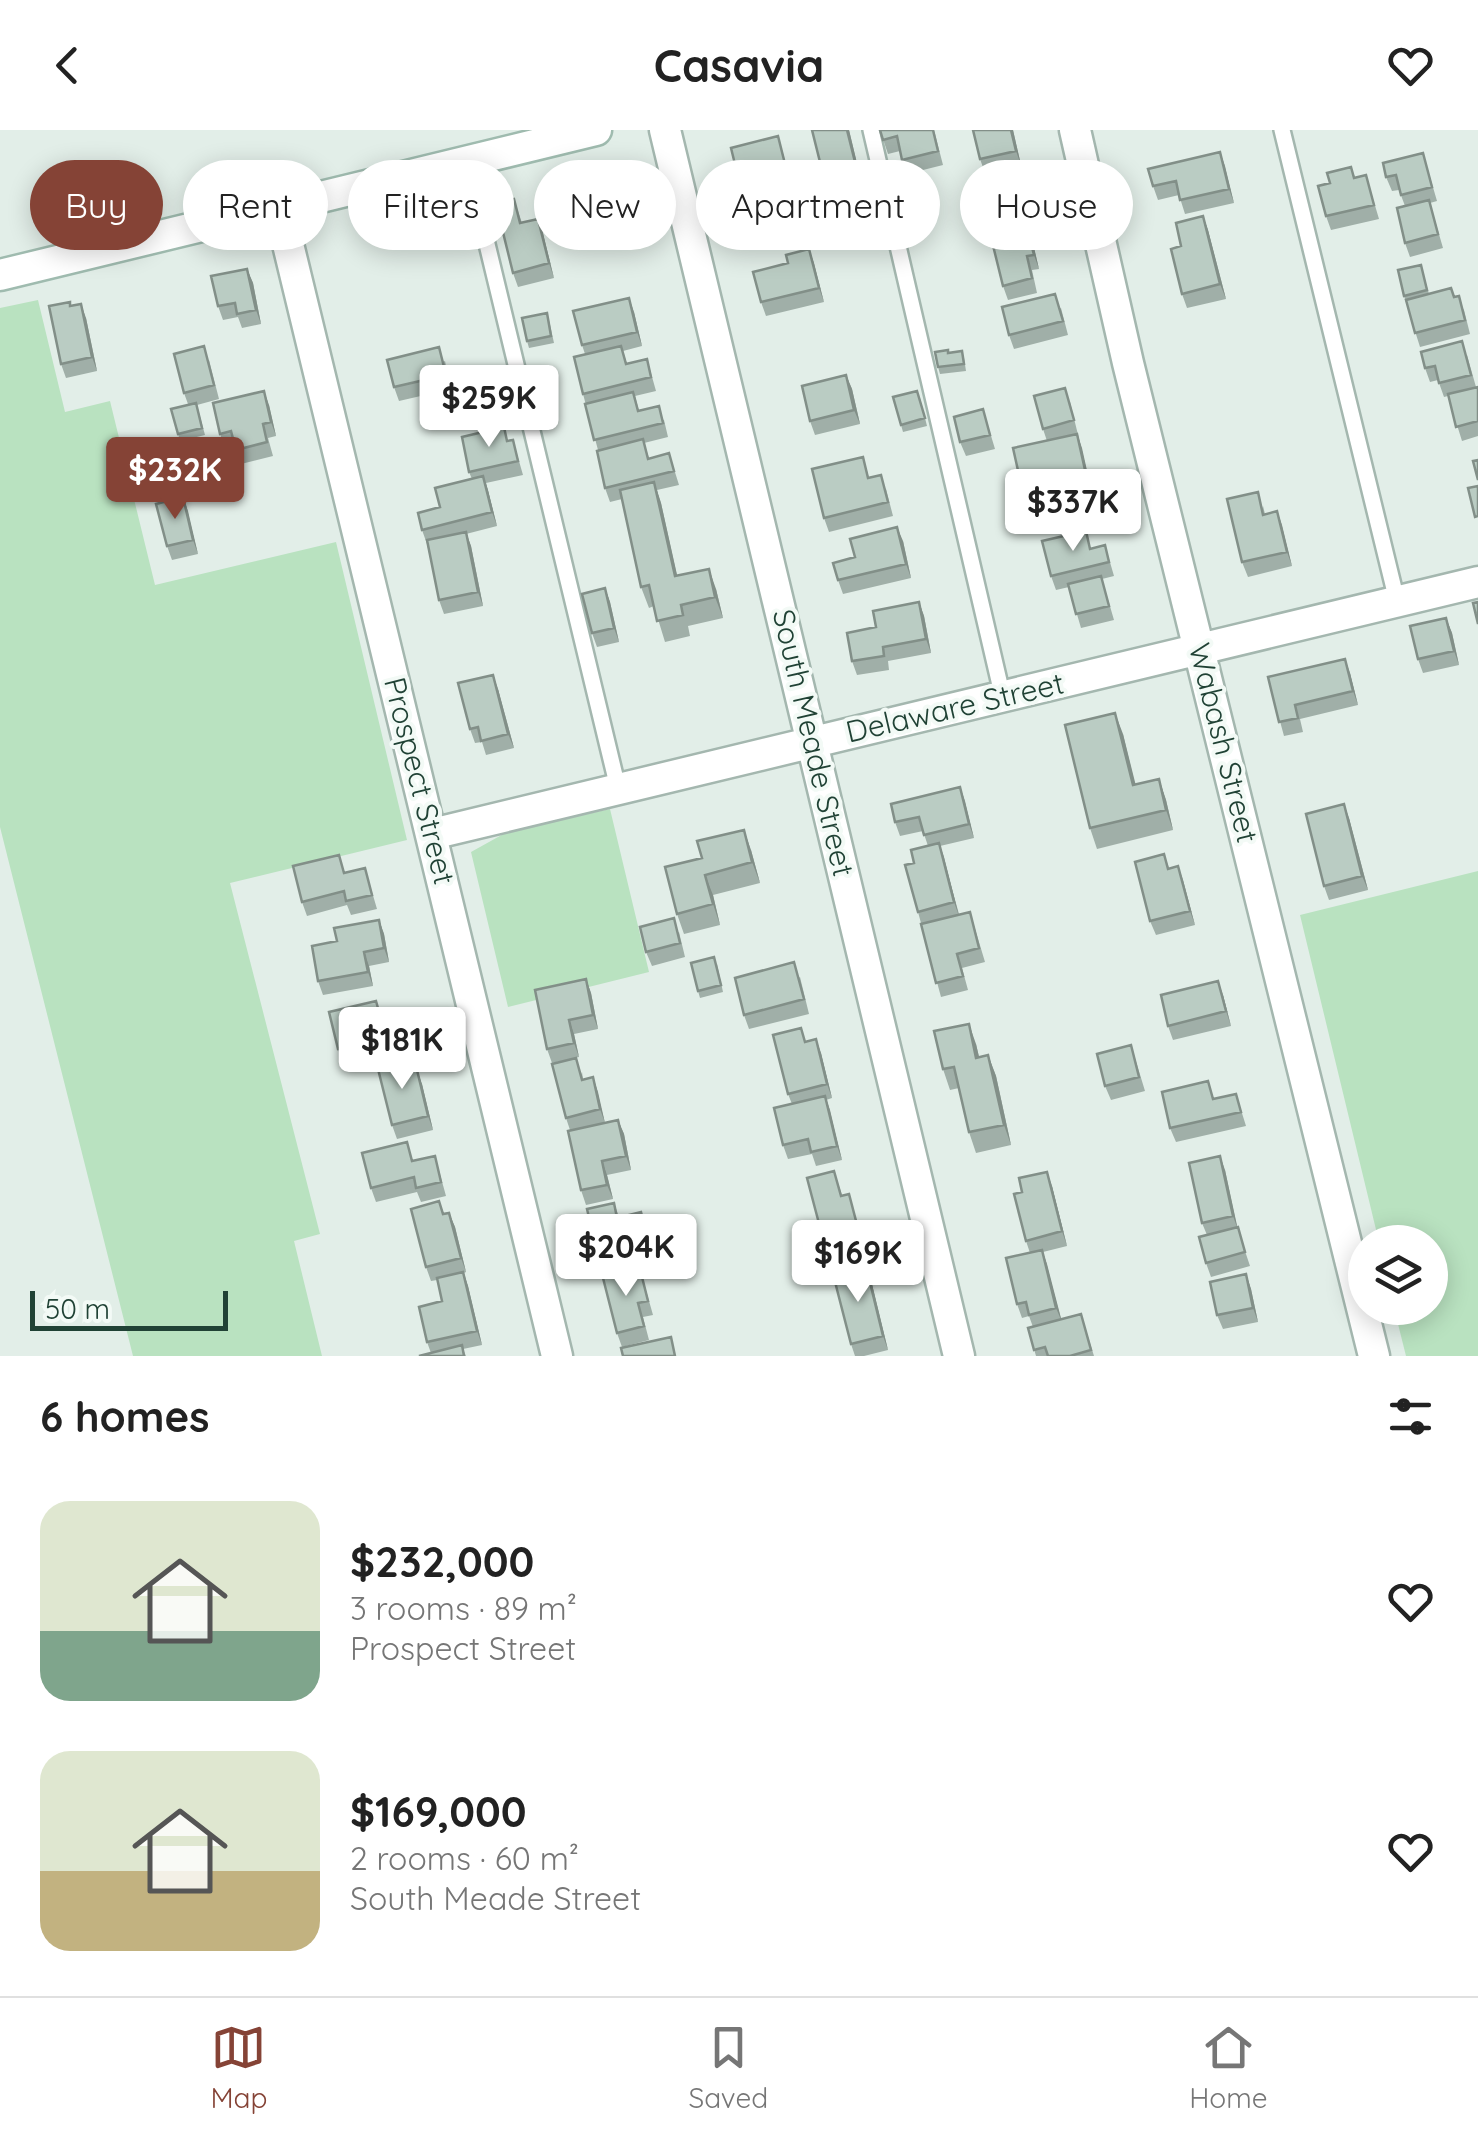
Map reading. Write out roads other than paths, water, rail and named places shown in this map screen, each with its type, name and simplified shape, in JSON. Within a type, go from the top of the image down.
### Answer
[{"type":"street","points":[[471,160],[596,130]]},
{"type":"street","name":"South Meade Street","points":[[665,130],[959,1356]]},
{"type":"street","name":"Wabash Street","points":[[1074,130],[1374,1356]]},
{"type":"street","points":[[0,275],[183,230]]},
{"type":"street","name":"Prospect Street","points":[[289,250],[558,1356]]},
{"type":"street","name":"Delaware Street","points":[[432,834],[1478,582]]},
{"type":"lane","points":[[872,130],[1003,698]]},
{"type":"lane","points":[[1282,130],[1397,600]]},
{"type":"lane","points":[[488,250],[618,788]]}]
